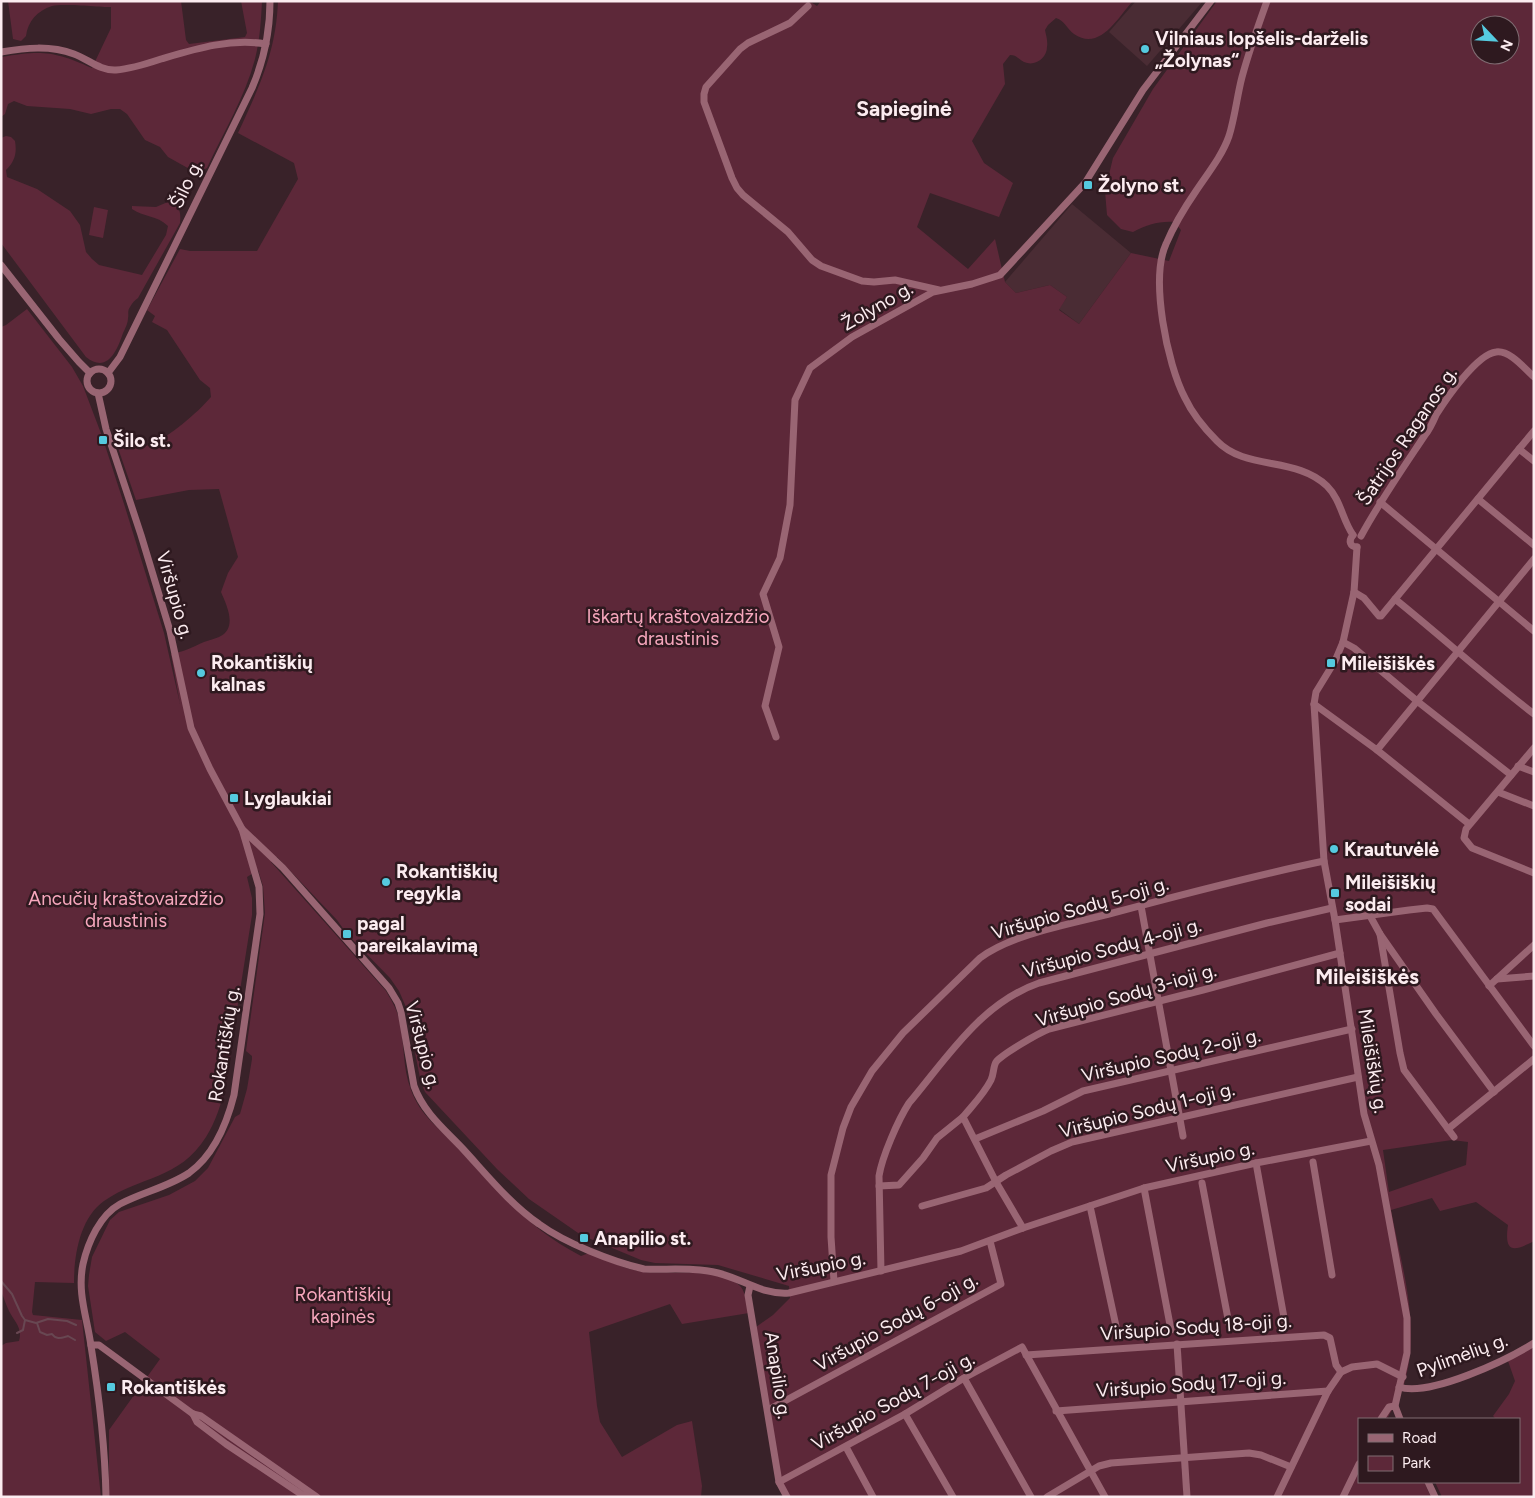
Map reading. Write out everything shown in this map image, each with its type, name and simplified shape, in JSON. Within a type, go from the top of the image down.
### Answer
[{"type":"street","name":"Šilo g.","points":[[108,373],[120,357],[259,72],[266,44],[270,1]]},
{"type":"street","name":"Žolyno g.","points":[[776,737],[765,706],[779,648],[764,594],[780,558],[790,505],[795,400],[810,368],[852,337],[933,292],[972,284],[1000,275],[1009,267],[1084,183],[1143,90],[1211,1]]},
{"type":"street","points":[[1267,1],[1243,75],[1229,135],[1221,155],[1184,210],[1162,255],[1160,284],[1164,325],[1184,398],[1217,440],[1226,449],[1236,454],[1297,469],[1320,480],[1336,496],[1352,535],[1350,543],[1353,547],[1362,544],[1363,539],[1361,536],[1357,534],[1352,535]]},
{"type":"street","points":[[808,6],[790,23],[748,43],[740,49],[706,87],[704,102],[732,178],[743,195],[788,232],[812,260],[821,266],[862,281],[895,280],[940,290]]},
{"type":"street","points":[[1,52],[46,48],[73,54],[103,69],[116,70],[141,65],[196,48],[234,42],[266,44]]},
{"type":"street","name":"Viršupio g.","points":[[1,265],[59,339],[90,373],[88,384],[92,390],[98,393],[106,429],[170,631],[191,728],[228,802]]},
{"type":"street","name":"Šatrijos Raganos g.","points":[[1361,536],[1380,502],[1427,433],[1444,403],[1484,356],[1496,352],[1510,356],[1534,377]]},
{"type":"street","points":[[90,373],[100,369],[108,373],[111,380],[110,386],[105,392],[98,393]]},
{"type":"street","points":[[1354,592],[1364,598],[1381,616],[1534,431]]},
{"type":"street","points":[[1520,449],[1534,461]]},
{"type":"street","points":[[1478,499],[1534,545]]},
{"type":"street","points":[[1380,502],[1534,630]]},
{"type":"street","name":"Mileišiškių g.","points":[[1357,547],[1354,592],[1344,642],[1316,692],[1314,704],[1324,861],[1335,920],[1358,1077],[1371,1141],[1379,1165],[1407,1318],[1408,1348],[1395,1406]]},
{"type":"street","points":[[1376,750],[1534,559]]},
{"type":"street","points":[[1395,599],[1459,650],[1497,685],[1534,714]]},
{"type":"street","points":[[1344,642],[1354,648],[1510,775]]},
{"type":"street","points":[[1314,704],[1376,750],[1469,824]]},
{"type":"street","points":[[1534,748],[1469,824],[1464,834],[1468,846],[1534,873]]},
{"type":"street","points":[[1518,766],[1534,772]]},
{"type":"street","points":[[1498,792],[1534,806]]},
{"type":"street","name":"Rokantiškių g.","points":[[106,1497],[105,1471],[91,1345],[82,1305],[83,1264],[94,1234],[110,1211],[120,1204],[177,1180],[202,1162],[218,1137],[230,1110],[240,1056],[260,914],[259,887],[242,829],[228,802]]},
{"type":"street","name":"Viršupio g.","points":[[242,829],[284,868],[388,988],[398,1003],[411,1075],[418,1096],[434,1118],[514,1203],[538,1224],[556,1234],[623,1263],[644,1269],[718,1273],[764,1291],[776,1293],[789,1292],[961,1251],[1023,1228],[1144,1188],[1256,1163],[1371,1141]]},
{"type":"street","name":"Viršupio Sodų 5-oji g.","points":[[834,1282],[831,1237],[831,1175],[843,1128],[851,1107],[872,1071],[921,1014],[980,958],[991,950],[1014,940],[1277,870],[1324,861]]},
{"type":"street","points":[[1141,906],[1182,1136]]},
{"type":"street","name":"Viršupio Sodų 4-oji g.","points":[[881,1271],[879,1186],[882,1164],[906,1108],[962,1038],[989,1011],[1018,991],[1039,983],[1267,923],[1332,908]]},
{"type":"street","points":[[1335,920],[1369,914],[1433,909],[1534,1046]]},
{"type":"street","points":[[1369,914],[1380,934],[1436,1014],[1494,1092]]},
{"type":"street","points":[[1380,934],[1404,1070],[1454,1137]]},
{"type":"street","points":[[1488,986],[1534,944]]},
{"type":"street","name":"Viršupio Sodų 3-ioji g.","points":[[879,1186],[899,1185],[923,1158],[937,1138],[963,1117],[988,1086],[996,1061],[1037,1035],[1049,1029],[1071,1023],[1340,953]]},
{"type":"street","points":[[1497,979],[1534,976]]},
{"type":"street","name":"Viršupio Sodų 2-oji g.","points":[[975,1139],[1043,1111],[1083,1091],[1352,1029]]},
{"type":"street","points":[[1448,1129],[1534,1058]]},
{"type":"street","name":"Viršupio Sodų 1-oji g.","points":[[922,1206],[986,1188],[1006,1175],[1072,1142],[1358,1077]]},
{"type":"street","points":[[963,1117],[996,1182],[1023,1228]]},
{"type":"street","points":[[1313,1162],[1332,1275]]},
{"type":"street","points":[[1256,1163],[1285,1323]]},
{"type":"street","points":[[1202,1183],[1229,1324]]},
{"type":"street","points":[[1144,1188],[1172,1330]]},
{"type":"street","points":[[1090,1206],[1116,1326]]},
{"type":"street","name":"Viršupio Sodų 6-oji g.","points":[[768,1410],[1001,1284],[990,1240]]},
{"type":"street","name":"Anapilio g.","points":[[750,1286],[748,1295],[779,1482],[788,1497]]},
{"type":"street","name":"Viršupio Sodų 18-oji g.","points":[[1026,1355],[1324,1335],[1330,1338],[1336,1365],[1341,1372]]},
{"type":"street","name":"Pylimėlių g.","points":[[1400,1387],[1409,1390],[1443,1383],[1495,1364],[1534,1343]]},
{"type":"street","points":[[1177,1344],[1187,1497]]},
{"type":"street","points":[[91,1345],[99,1345],[193,1414],[201,1416],[317,1497]]},
{"type":"street","name":"Viršupio Sodų 7-oji g.","points":[[779,1482],[905,1414],[964,1378],[1022,1348],[1026,1355]]},
{"type":"street","points":[[1026,1355],[1105,1497]]},
{"type":"street","points":[[1277,1497],[1328,1391],[1341,1372],[1352,1367],[1377,1364],[1403,1377]]},
{"type":"street","points":[[964,1378],[1031,1497]]},
{"type":"street","name":"Viršupio Sodų 17-oji g.","points":[[1056,1411],[1328,1391]]},
{"type":"street","points":[[1382,1418],[1389,1407],[1395,1406],[1400,1418]]},
{"type":"street","points":[[193,1414],[197,1422],[226,1444],[301,1494],[310,1497]]},
{"type":"street","points":[[905,1414],[953,1497]]},
{"type":"street","points":[[846,1446],[873,1497]]},
{"type":"street","points":[[1047,1497],[1091,1470],[1111,1463],[1249,1453],[1261,1455],[1291,1467]]},
{"type":"street","points":[[1343,1497],[1358,1466]]},
{"type":"street","points":[[1428,1483],[1435,1497]]},
{"type":"shaded area","name":"Vilniaus lopšelis-darželis „Žolynas“","points":[[1136,1],[1203,1],[1147,66],[1109,32]]},
{"type":"shaded area","points":[[1072,204],[1131,253],[1079,324],[1059,309],[1067,297],[1050,285],[1016,293],[1005,282]]},
{"type":"green space","points":[[8,1],[181,1],[186,40],[189,44],[245,37],[247,33],[241,1],[262,1],[258,45],[251,73],[240,101],[207,168],[199,172],[193,171],[168,157],[160,147],[145,140],[127,114],[120,109],[111,109],[91,114],[70,109],[27,106],[14,101],[8,104],[5,114],[1,117],[1,57],[27,53],[57,55],[92,68],[111,28],[111,7],[57,5],[47,8],[34,17],[26,36],[21,41],[13,39]]},
{"type":"green space","points":[[278,1],[809,1],[817,6],[821,1],[1133,1],[1108,30],[1092,39],[1074,34],[1062,21],[1056,18],[1045,30],[1047,45],[1045,55],[1040,61],[1028,63],[1010,55],[1003,64],[1005,84],[972,141],[984,163],[1013,183],[999,217],[930,193],[917,227],[968,269],[995,239],[1005,282],[1016,293],[1050,285],[1067,297],[1059,310],[1079,324],[1131,253],[1169,261],[1181,230],[1174,222],[1153,224],[1133,232],[1121,229],[1107,215],[1105,191],[1113,158],[1153,89],[1217,1],[1534,1],[1534,1241],[1521,1247],[1512,1248],[1507,1241],[1508,1225],[1476,1202],[1440,1211],[1432,1198],[1391,1210],[1408,1293],[1411,1335],[1410,1356],[1403,1388],[1388,1418],[1358,1418],[1358,1483],[1424,1483],[1431,1497],[784,1497],[756,1327],[773,1315],[790,1298],[789,1286],[718,1265],[655,1263],[641,1260],[581,1235],[529,1199],[497,1169],[425,1092],[421,1083],[406,1007],[399,991],[390,978],[277,857],[271,862],[386,991],[390,998],[399,1019],[408,1081],[419,1107],[513,1207],[544,1233],[581,1256],[589,1253],[622,1267],[643,1272],[709,1274],[733,1281],[743,1290],[749,1313],[682,1324],[670,1304],[589,1332],[600,1422],[622,1457],[677,1425],[692,1421],[702,1486],[701,1497],[109,1497],[109,1430],[160,1359],[125,1332],[106,1341],[95,1332],[88,1286],[92,1257],[110,1220],[119,1212],[169,1195],[195,1181],[208,1168],[235,1117],[240,1114],[247,1089],[252,1059],[252,1056],[246,1051],[265,913],[263,886],[258,870],[247,877],[252,898],[252,915],[226,1084],[213,1125],[206,1137],[184,1162],[158,1176],[131,1186],[104,1201],[96,1208],[89,1217],[80,1238],[75,1261],[74,1283],[35,1282],[33,1315],[82,1320],[101,1497],[1,1497],[1,1346],[6,1343],[19,1341],[20,1332],[1,1291],[1,327],[27,309],[72,367],[83,386],[102,436],[164,633],[180,704],[171,654],[184,651],[225,633],[230,622],[221,592],[228,573],[238,557],[219,489],[189,490],[136,500],[118,448],[142,447],[157,441],[183,424],[211,397],[210,388],[200,380],[167,330],[152,322],[155,316],[147,310],[180,249],[190,251],[257,251],[298,179],[294,163],[238,133],[253,100],[270,53],[277,20]],"holes":[[[1452,1140],[1468,1142],[1466,1165],[1389,1192],[1383,1150]]]},
{"type":"green space","points":[[11,137],[15,141],[16,149],[15,157],[6,170],[7,177],[37,189],[70,211],[80,225],[86,252],[99,265],[142,275],[166,235],[168,226],[164,222],[136,212],[132,209],[132,206],[156,207],[170,201],[179,210],[180,223],[138,298],[129,308],[127,324],[118,347],[105,362],[93,362],[86,357],[1,243],[1,138]]},
{"type":"green space","points":[[94,207],[108,210],[103,238],[89,235]]},
{"type":"green space","points":[[1534,1346],[1534,1497],[1442,1497],[1435,1483],[1520,1483],[1520,1418],[1495,1418],[1493,1416],[1509,1394],[1515,1381],[1508,1361]]},
{"type":"waterway","points":[[1,1281],[12,1294],[25,1320],[36,1323],[48,1319],[67,1321],[76,1325]]},
{"type":"waterway","points":[[17,1333],[23,1330],[25,1320]]},
{"type":"waterway","points":[[37,1323],[40,1332],[47,1335],[52,1334],[57,1338],[68,1336],[75,1340]]},
{"type":"place","name":"Vilniaus lopšelis-darželis „Žolynas“","points":[[1145,49]]},
{"type":"place","name":"Žolyno st.","points":[[1088,185]]},
{"type":"place","name":"Šilo st.","points":[[103,440]]},
{"type":"place","name":"Mileišiškės","points":[[1331,663]]},
{"type":"place","name":"Rokantiškių kalnas","points":[[201,673]]},
{"type":"place","name":"Lyglaukiai","points":[[234,798]]},
{"type":"place","name":"Krautuvėlė","points":[[1334,849]]},
{"type":"place","name":"Rokantiškių regykla","points":[[386,882]]},
{"type":"place","name":"Mileišiškių sodai","points":[[1335,893]]},
{"type":"place","name":"pagal pareikalavimą","points":[[347,934]]},
{"type":"place","name":"Anapilio st.","points":[[584,1238]]},
{"type":"place","name":"Rokantiškės","points":[[111,1387]]},
{"type":"district","name":"Sapieginė","points":[[904,108]]},
{"type":"district","name":"Mileišiškės","points":[[1367,976]]},
{"type":"park label","name":"Iškartų kraštovaizdžio draustinis","points":[[678,627]]},
{"type":"park label","name":"Ancučių kraštovaizdžio draustinis","points":[[126,909]]},
{"type":"park label","name":"Rokantiškių kapinės","points":[[343,1305]]}]
